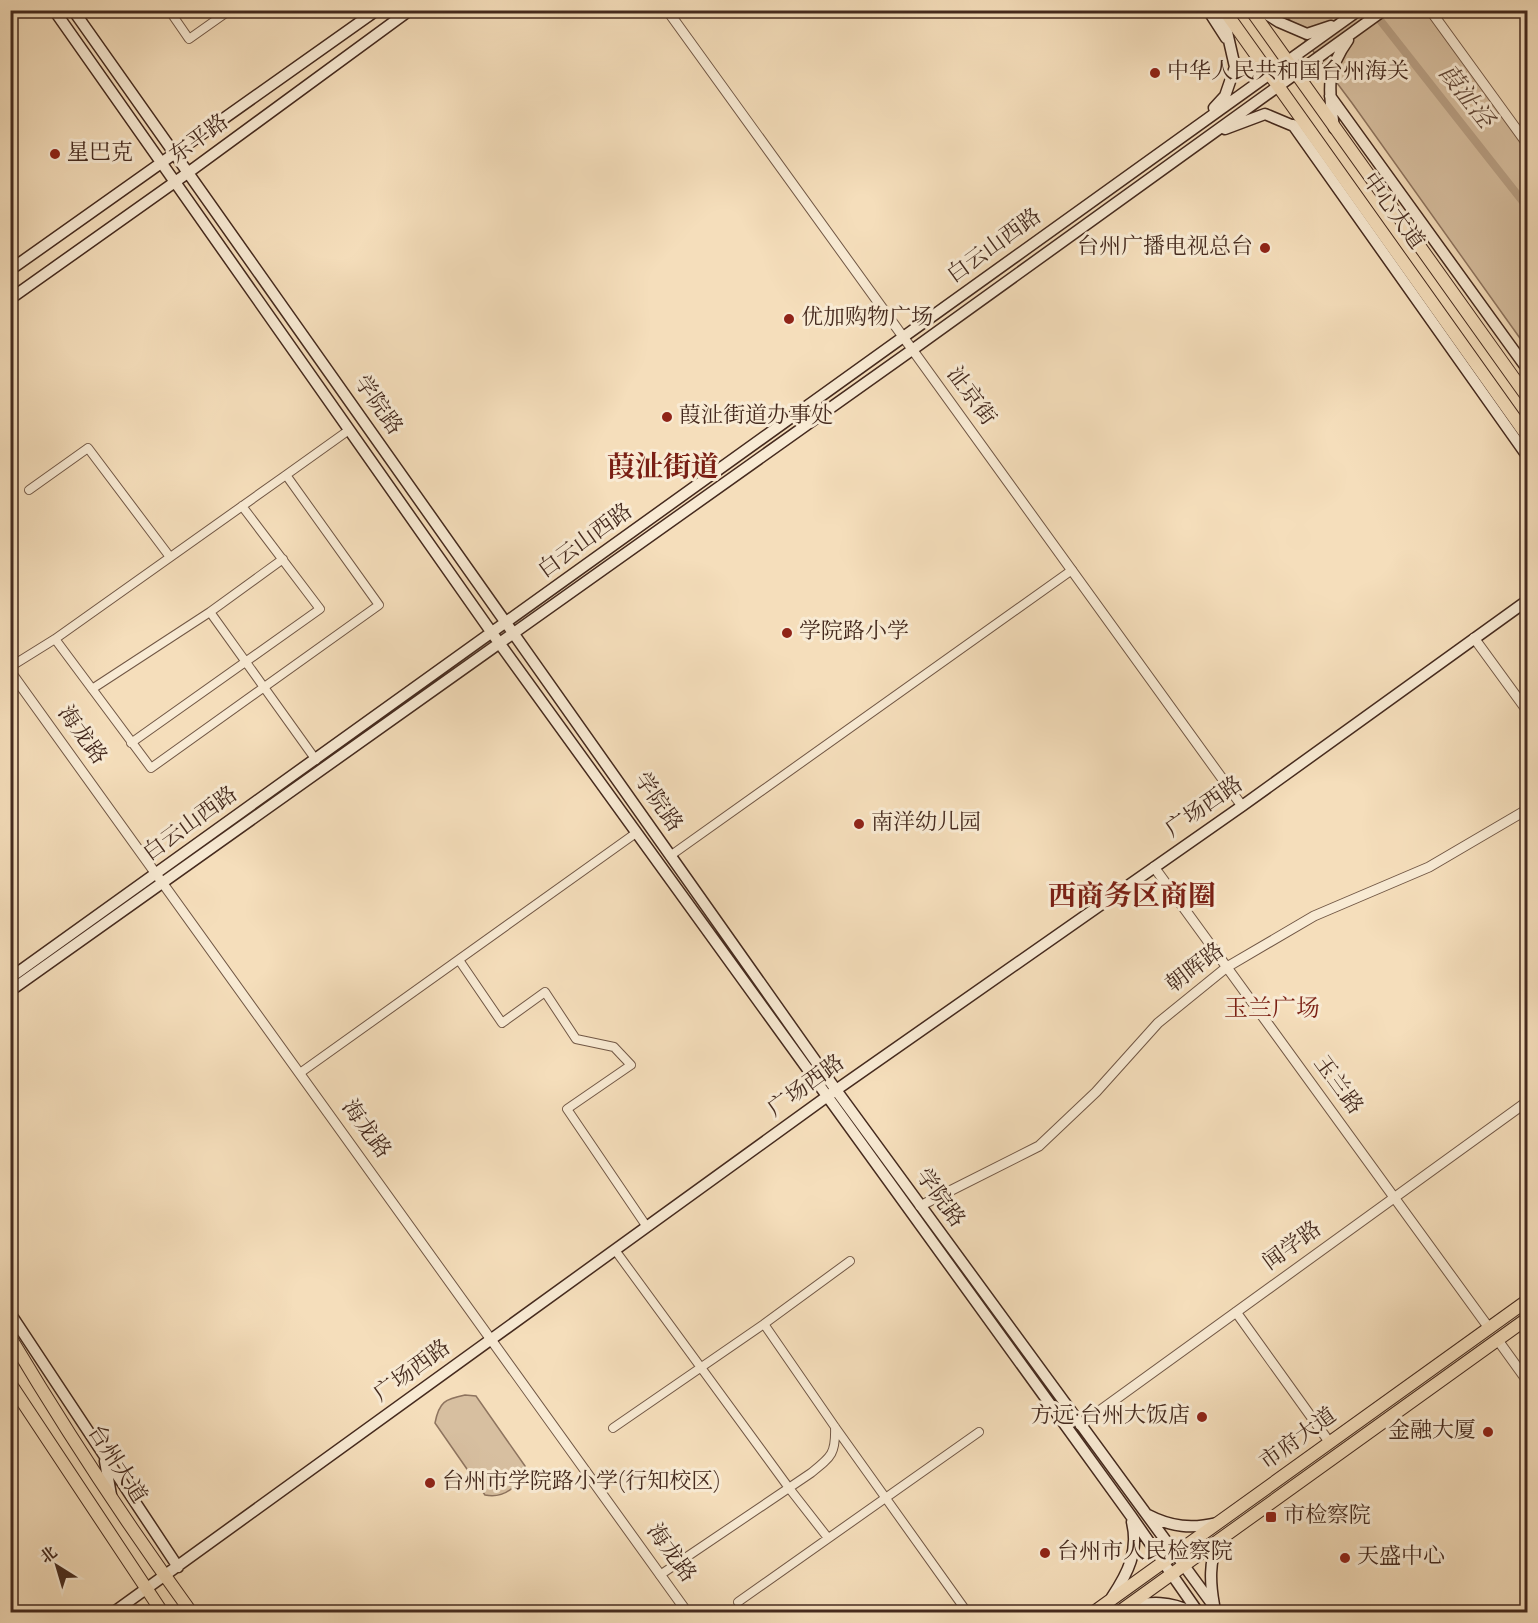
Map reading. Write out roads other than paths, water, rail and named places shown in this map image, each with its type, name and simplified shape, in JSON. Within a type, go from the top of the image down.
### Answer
[{"type":"main road","name":"学院路","points":[[54,10],[492,633],[636,833],[831,1094],[920,1206],[1216,1610]]},
{"type":"main road","name":"学院路","points":[[73,10],[670,856],[831,1094],[1198,1612]]},
{"type":"main road","name":"东平路","points":[[10,270],[377,10]]},
{"type":"main road","name":"东平路","points":[[10,298],[189,172],[410,10]]},
{"type":"main road","points":[[1208,10],[1231,45]]},
{"type":"main road","name":"中心大道","points":[[1200,124],[1225,96],[1235,67],[1223,10]]},
{"type":"main road","name":"中心大道","points":[[1223,10],[1527,436]]},
{"type":"main road","name":"中心大道","points":[[1251,10],[1527,398]]},
{"type":"main road","points":[[1260,10],[1307,34],[1342,22]]},
{"type":"main road","name":"白云山西路","points":[[10,978],[160,878],[500,643],[1384,10]]},
{"type":"main road","name":"白云山西路","points":[[10,991],[316,760],[1356,12]]},
{"type":"main road","name":"中心大道","points":[[1334,128],[1330,73],[1340,51],[1358,29]]},
{"type":"main road","points":[[1330,96],[1527,370]]},
{"type":"main road","name":"白云山西路","points":[[1203,140],[1265,114],[1293,125],[1319,145]]},
{"type":"main road","points":[[1293,125],[1527,457]]},
{"type":"main road","name":"广场西路","points":[[114,1612],[831,1094],[1242,806],[1527,600]]},
{"type":"main road","name":"市府大道","points":[[1094,1612],[1527,1300]]},
{"type":"main road","points":[[10,1313],[178,1567]]},
{"type":"main road","name":"市府大道","points":[[1122,1610],[1527,1318]]},
{"type":"main road","name":"台州大道","points":[[10,1337],[111,1496],[191,1612]]},
{"type":"main road","name":"台州大道","points":[[12,1386],[162,1612]]},
{"type":"main road","points":[[105,1456],[111,1496]]},
{"type":"main road","points":[[1145,1513],[1175,1526],[1201,1527],[1220,1522]]},
{"type":"main road","points":[[1109,1602],[1121,1584],[1133,1558],[1135,1544],[1131,1516]]},
{"type":"main road","points":[[1216,1610],[1211,1577],[1214,1551],[1218,1541]]},
{"type":"main road","points":[[1122,1610],[1153,1602],[1169,1604],[1192,1612]]},
{"type":"street","points":[[169,10],[189,39],[230,10]]},
{"type":"street","name":"沚京街","points":[[667,10],[1242,806]]},
{"type":"street","points":[[1430,10],[1527,146]]},
{"type":"street","points":[[10,669],[350,430]]},
{"type":"street","points":[[29,490],[88,448],[170,557]]},
{"type":"street","points":[[55,639],[151,768],[379,605],[286,475]]},
{"type":"street","points":[[131,743],[320,609],[242,506]]},
{"type":"street","points":[[92,689],[210,612],[283,559]]},
{"type":"street","points":[[670,856],[1072,570]]},
{"type":"street","points":[[210,612],[316,760]]},
{"type":"street","points":[[1474,638],[1527,712]]},
{"type":"street","name":"海龙路","points":[[10,669],[687,1612]]},
{"type":"street","name":"朝晖路","points":[[920,1206],[1039,1146],[1096,1092],[1158,1023],[1227,967],[1314,916],[1430,867],[1527,809]]},
{"type":"street","points":[[300,1073],[636,833]]},
{"type":"street","name":"玉兰路","points":[[1154,867],[1489,1328]]},
{"type":"street","points":[[459,960],[502,1023],[545,992],[576,1038],[614,1047],[631,1065],[567,1109],[647,1227]]},
{"type":"street","name":"闻学路","points":[[1080,1425],[1527,1101]]},
{"type":"street","points":[[615,1250],[828,1538]]},
{"type":"street","points":[[613,1428],[764,1324],[850,1261]]},
{"type":"street","points":[[1236,1312],[1330,1443]]},
{"type":"street","points":[[764,1324],[967,1612]]},
{"type":"street","points":[[1497,1339],[1527,1382]]},
{"type":"street","points":[[660,1575],[830,1458],[835,1443],[835,1427]]},
{"type":"street","points":[[738,1602],[979,1432]]},
{"type":"waterway","name":"葭沚泾","points":[[1372,10],[1528,208]]},
{"type":"place","name":"中华人民共和国台州海关","points":[[1155,73]]},
{"type":"place","name":"星巴克","points":[[55,154]]},
{"type":"place","name":"台州广播电视总台","points":[[1265,248]]},
{"type":"place","name":"优加购物广场","points":[[789,319]]},
{"type":"place","name":"葭沚街道办事处","points":[[667,417]]},
{"type":"place","name":"学院路小学","points":[[787,633]]},
{"type":"place","name":"南洋幼儿园","points":[[859,824]]},
{"type":"place","name":"方远·台州大饭店","points":[[1202,1417]]},
{"type":"place","name":"金融大厦","points":[[1488,1432]]},
{"type":"place","name":"台州市学院路小学(行知校区)","points":[[430,1483]]},
{"type":"place","name":"市检察院","points":[[1271,1517]]},
{"type":"place","name":"台州市人民检察院","points":[[1045,1553]]},
{"type":"place","name":"天盛中心","points":[[1345,1558]]},
{"type":"district","name":"葭沚街道","points":[[663,469]]},
{"type":"district","name":"西商务区商圈","points":[[1132,898]]},
{"type":"district","name":"玉兰广场","points":[[1272,1010]]}]
